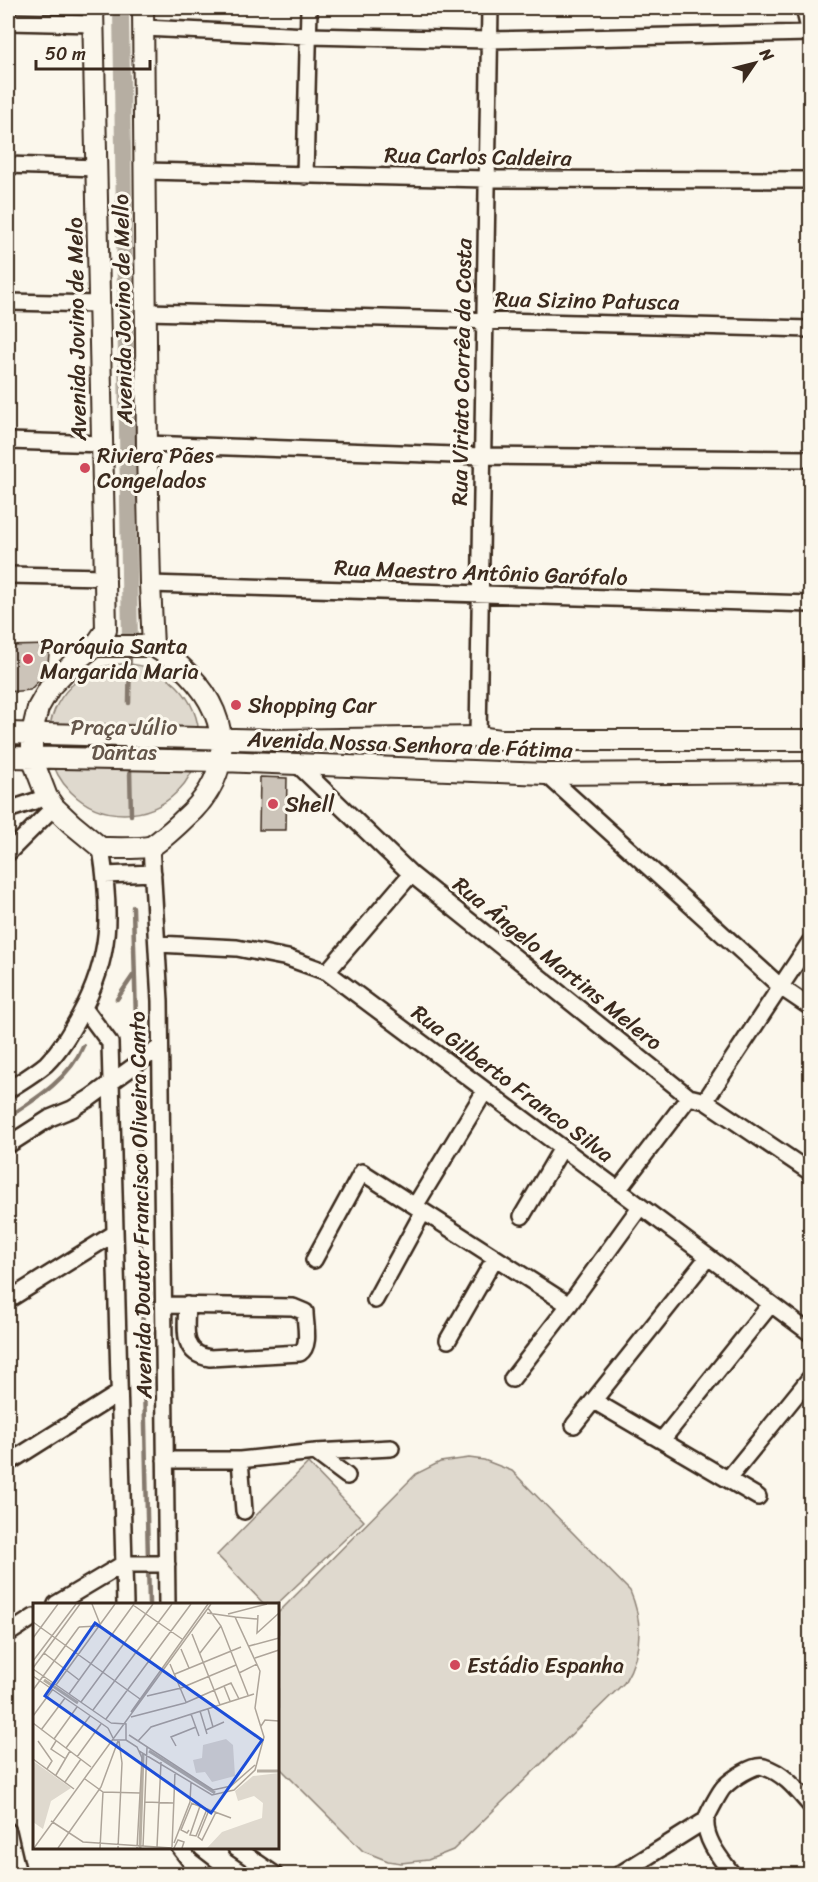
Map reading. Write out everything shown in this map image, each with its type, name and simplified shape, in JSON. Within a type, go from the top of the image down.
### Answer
[{"type":"main road","name":"Avenida Jovino de Mello","points":[[143,8],[150,584],[147,646]]},
{"type":"main road","name":"Avenida Jovino de Melo","points":[[93,16],[103,444],[106,630],[104,646]]},
{"type":"main road","points":[[104,646],[147,646],[178,663],[197,683],[219,723],[222,738],[222,761],[206,797],[151,846],[101,848],[51,802],[32,758],[32,733],[38,708],[50,687],[75,662],[104,646]]},
{"type":"main road","name":"Avenida Nossa Senhora de Fátima","points":[[8,733],[273,740],[478,738],[500,740],[810,740]]},
{"type":"main road","name":"Avenida Nossa Senhora de Fátima","points":[[8,757],[222,761],[546,774],[810,772]]},
{"type":"street","points":[[305,176],[309,8]]},
{"type":"street","name":"Rua Viriato Corrêa da Costa","points":[[478,738],[490,8]]},
{"type":"street","points":[[144,28],[308,36],[489,40],[810,33],[804,8]]},
{"type":"street","points":[[8,22],[93,16]]},
{"type":"street","points":[[8,165],[97,168]]},
{"type":"street","name":"Rua Carlos Caldeira","points":[[146,171],[486,179],[810,180]]},
{"type":"street","points":[[8,302],[99,304]]},
{"type":"street","name":"Rua Sizino Patusca","points":[[147,312],[810,328]]},
{"type":"street","points":[[8,441],[103,444]]},
{"type":"street","points":[[147,444],[483,456],[810,459]]},
{"type":"street","points":[[8,575],[105,577]]},
{"type":"street","name":"Rua Maestro Antônio Garófalo","points":[[150,584],[810,604]]},
{"type":"street","name":"Rua Ângelo Martins Melero","points":[[297,764],[411,874],[689,1097],[705,1101],[810,1172]]},
{"type":"street","points":[[546,774],[782,988],[810,1007]]},
{"type":"street","points":[[8,810],[51,802]]},
{"type":"street","points":[[8,853],[51,802]]},
{"type":"street","name":"Avenida Doutor Francisco Oliveira Canto","points":[[151,846],[158,944],[157,1050],[164,1305],[167,1603]]},
{"type":"street","points":[[8,1090],[45,1064],[66,1041],[101,970],[106,939],[105,875],[101,848]]},
{"type":"street","points":[[105,875],[153,873]]},
{"type":"street","points":[[327,972],[411,874]]},
{"type":"street","points":[[705,1101],[782,988],[810,942]]},
{"type":"street","name":"Rua Gilberto Franco Silva","points":[[158,944],[237,948],[288,958],[327,972],[810,1333]]},
{"type":"street","name":"Avenida Doutor Francisco Oliveira Canto","points":[[84,1008],[110,1043],[125,1603]]},
{"type":"street","points":[[8,1145],[50,1118],[72,1109],[157,1050]]},
{"type":"street","points":[[375,1300],[419,1209],[485,1090]]},
{"type":"street","points":[[618,1190],[689,1097]]},
{"type":"street","points":[[522,1216],[562,1148]]},
{"type":"street","points":[[314,1260],[362,1172],[569,1305]]},
{"type":"street","points":[[512,1379],[640,1207]]},
{"type":"street","points":[[8,1300],[115,1233]]},
{"type":"street","points":[[574,1425],[708,1257]]},
{"type":"street","points":[[448,1340],[495,1258]]},
{"type":"street","points":[[662,1440],[771,1304]]},
{"type":"street","points":[[164,1305],[187,1305],[293,1307],[300,1308],[305,1312],[306,1343],[304,1350],[300,1353],[210,1358],[199,1356],[192,1350],[186,1337],[187,1305]]},
{"type":"street","points":[[728,1479],[810,1378]]},
{"type":"street","points":[[8,1463],[119,1393]]},
{"type":"street","points":[[594,1401],[758,1497]]},
{"type":"street","points":[[165,1460],[240,1460],[315,1452],[391,1448]]},
{"type":"street","points":[[315,1452],[347,1476]]},
{"type":"street","points":[[240,1460],[244,1511]]},
{"type":"street","points":[[59,1603],[123,1564],[165,1564]]},
{"type":"street","points":[[8,1634],[33,1618]]},
{"type":"street","points":[[620,1875],[706,1820],[723,1788],[751,1768],[761,1766],[778,1773],[795,1786],[810,1805]]},
{"type":"street","points":[[706,1820],[710,1841],[732,1875]]},
{"type":"street","points":[[8,1831],[10,1851],[18,1875]]},
{"type":"street","points":[[181,1849],[190,1861],[207,1875]]},
{"type":"street","points":[[237,1849],[274,1875]]},
{"type":"green space","name":"Praça Júlio Dantas","points":[[124,664],[153,670],[177,686],[193,710],[199,739],[193,768],[177,792],[153,808],[124,814],[95,808],[71,792],[55,768],[49,739],[55,710],[71,686],[95,670]]},
{"type":"green space","name":"Estádio Espanha","points":[[469,1458],[484,1460],[512,1471],[630,1591],[638,1615],[638,1649],[624,1683],[453,1850],[428,1860],[401,1863],[388,1861],[363,1851],[279,1767],[279,1612],[416,1474],[440,1462]]},
{"type":"green space","points":[[308,1463],[364,1521],[278,1603],[263,1603],[217,1555]]},
{"type":"building","name":"Paróquia Santa Margarida Maria","points":[[50,645],[47,672],[30,690],[8,692],[8,646]]},
{"type":"building","name":"Shell","points":[[260,777],[287,778],[286,830],[259,830]]},
{"type":"waterway","points":[[121,8],[130,643]]},
{"type":"waterway","points":[[129,703],[130,651]]},
{"type":"waterway","points":[[130,770],[131,815]]},
{"type":"waterway","points":[[133,907],[137,1059]]},
{"type":"waterway","points":[[117,999],[134,974]]},
{"type":"waterway","points":[[8,1117],[41,1095],[61,1078],[77,1058],[83,1046]]},
{"type":"waterway","points":[[137,1067],[149,1603]]},
{"type":"waterway","points":[[190,1849],[202,1862]]},
{"type":"place","name":"Riviera Pães Congelados","points":[[85,468]]},
{"type":"place","name":"Paróquia Santa Margarida Maria","points":[[28,659]]},
{"type":"place","name":"Shopping Car","points":[[236,705]]},
{"type":"place","name":"Shell","points":[[273,804]]},
{"type":"place","name":"Estádio Espanha","points":[[455,1665]]}]
